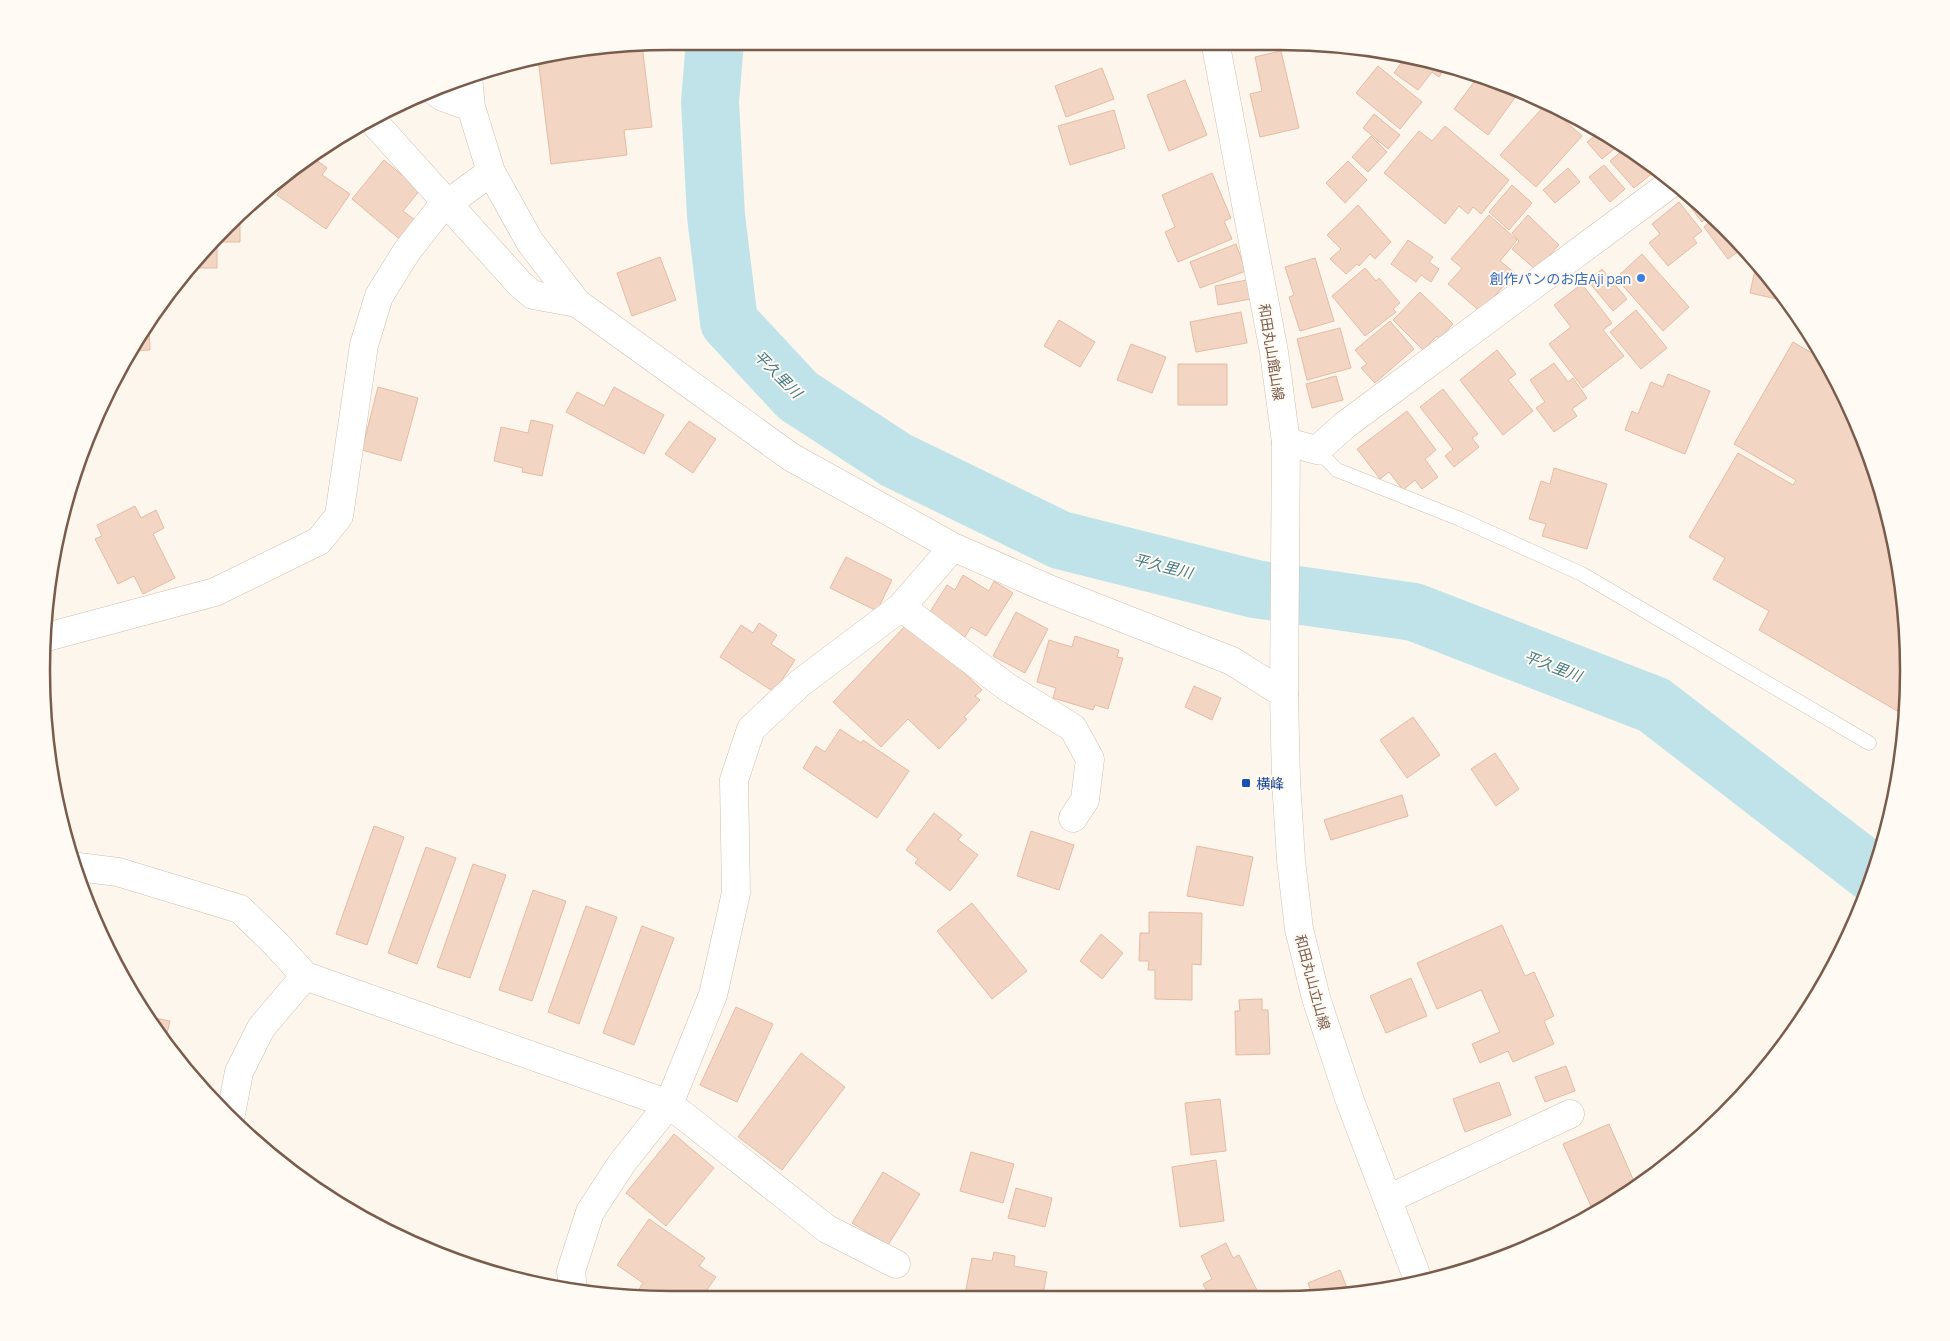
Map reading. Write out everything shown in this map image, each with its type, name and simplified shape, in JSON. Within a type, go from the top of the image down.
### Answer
[{"type":"street","name":"和田丸山館山線","points":[[1217,50],[1274,352],[1286,452],[1285,666]]},
{"type":"street","points":[[469,84],[471,107],[491,172],[530,242],[576,303],[791,457],[953,547],[1049,589],[1232,661],[1284,694]]},
{"type":"street","points":[[439,95],[471,107]]},
{"type":"street","points":[[376,125],[520,284],[533,294],[576,303]]},
{"type":"street","points":[[51,636],[215,592],[320,541],[339,516],[364,345],[379,296],[407,251],[440,209],[491,172]]},
{"type":"street","points":[[1286,452],[1317,450],[1353,419],[1667,186]]},
{"type":"street","points":[[572,1283],[571,1271],[590,1212],[622,1163],[669,1104],[713,995],[736,893],[734,780],[751,729],[798,684],[901,607],[953,547]]},
{"type":"street","points":[[901,607],[1007,687],[1073,728],[1090,759],[1085,800],[1074,818]]},
{"type":"street","name":"和田丸山立山線","points":[[1285,666],[1286,780],[1298,929],[1316,998],[1350,1101],[1417,1275]]},
{"type":"street","points":[[83,870],[118,872],[240,909],[305,976],[669,1104],[827,1229],[896,1264]]},
{"type":"street","points":[[232,1109],[239,1072],[261,1028],[305,976]]},
{"type":"street","points":[[1388,1198],[1570,1114]]},
{"type":"lane","points":[[1317,450],[1338,470],[1460,519],[1582,574],[1869,743]]},
{"type":"building","points":[[643,51],[652,127],[624,130],[627,155],[551,164],[539,64],[590,55]]},
{"type":"building","points":[[1281,51],[1299,128],[1260,137],[1250,94],[1262,91],[1255,57]]},
{"type":"building","points":[[1402,62],[1442,72],[1439,77],[1432,72],[1418,90],[1394,73]]},
{"type":"building","points":[[1378,66],[1422,102],[1400,129],[1356,93]]},
{"type":"building","points":[[1102,68],[1114,99],[1066,117],[1055,86]]},
{"type":"building","points":[[1185,80],[1207,135],[1169,151],[1147,95]]},
{"type":"building","points":[[1474,82],[1516,97],[1488,135],[1454,109]]},
{"type":"building","points":[[1542,108],[1562,118],[1582,136],[1536,187],[1500,155]]},
{"type":"building","points":[[1114,110],[1125,148],[1070,165],[1058,126]]},
{"type":"building","points":[[1374,114],[1400,135],[1388,149],[1363,128]]},
{"type":"building","points":[[1445,126],[1509,180],[1481,214],[1473,207],[1468,214],[1459,206],[1445,224],[1384,173],[1419,131],[1432,141]]},
{"type":"building","points":[[1371,136],[1387,152],[1368,172],[1352,157]]},
{"type":"building","points":[[1595,136],[1614,149],[1602,159],[1587,142]]},
{"type":"building","points":[[1620,152],[1651,174],[1634,188],[1610,161]]},
{"type":"building","points":[[384,160],[420,190],[403,211],[419,223],[403,242],[352,199]]},
{"type":"building","points":[[318,161],[327,168],[322,175],[350,194],[326,229],[277,195],[283,186]]},
{"type":"building","points":[[1348,161],[1367,180],[1345,203],[1326,183]]},
{"type":"building","points":[[1604,165],[1625,189],[1610,202],[1589,177]]},
{"type":"building","points":[[1568,168],[1580,182],[1555,203],[1543,190]]},
{"type":"building","points":[[1212,173],[1231,218],[1224,221],[1232,239],[1178,262],[1165,232],[1175,227],[1162,195]]},
{"type":"building","points":[[1512,185],[1532,203],[1509,230],[1489,212]]},
{"type":"building","points":[[1679,202],[1702,231],[1693,238],[1697,243],[1668,266],[1649,243],[1660,234],[1652,224]]},
{"type":"building","points":[[1687,202],[1705,219],[1702,222]]},
{"type":"building","points":[[1358,205],[1391,242],[1375,259],[1370,254],[1359,266],[1357,264],[1346,274],[1330,259],[1341,249],[1327,235]]},
{"type":"building","points":[[1489,215],[1517,240],[1500,261],[1515,273],[1481,312],[1448,284],[1462,268],[1451,259]]},
{"type":"building","points":[[1528,215],[1559,245],[1536,270],[1512,249],[1519,241],[1512,233]]},
{"type":"building","points":[[1709,223],[1737,252],[1728,259],[1704,227]]},
{"type":"building","points":[[240,224],[240,242],[222,242]]},
{"type":"building","points":[[1408,240],[1433,257],[1429,262],[1439,269],[1431,282],[1421,275],[1416,282],[1391,264]]},
{"type":"building","points":[[1236,244],[1246,271],[1200,288],[1190,262]]},
{"type":"building","points":[[217,248],[217,268],[198,268]]},
{"type":"building","points":[[1642,254],[1689,307],[1663,331],[1616,278]]},
{"type":"building","points":[[660,257],[676,300],[632,316],[617,273]]},
{"type":"building","points":[[1315,258],[1334,321],[1300,331],[1289,297],[1294,295],[1285,267]]},
{"type":"building","points":[[1365,268],[1376,281],[1379,278],[1400,303],[1393,309],[1396,312],[1365,336],[1332,296]]},
{"type":"building","points":[[1602,269],[1627,299],[1613,311],[1588,281]]},
{"type":"building","points":[[1755,272],[1776,299],[1750,293]]},
{"type":"building","points":[[1247,280],[1251,299],[1218,305],[1215,286]]},
{"type":"building","points":[[1582,284],[1612,323],[1603,330],[1624,356],[1583,388],[1549,344],[1571,327],[1554,305]]},
{"type":"building","points":[[1420,292],[1453,324],[1439,339],[1437,336],[1423,350],[1393,320]]},
{"type":"building","points":[[1636,310],[1667,348],[1641,369],[1610,332]]},
{"type":"building","points":[[1241,312],[1247,343],[1196,352],[1190,322]]},
{"type":"building","points":[[1059,320],[1095,342],[1080,367],[1044,346]]},
{"type":"building","points":[[1390,321],[1414,349],[1375,383],[1361,368],[1367,364],[1355,350]]},
{"type":"building","points":[[1340,328],[1351,368],[1307,380],[1297,339]]},
{"type":"building","points":[[150,334],[150,350],[139,351]]},
{"type":"building","points":[[1793,342],[1813,353],[1836,396],[1853,433],[1879,510],[1895,590],[1899,630],[1899,712],[1759,630],[1769,611],[1713,579],[1725,558],[1689,537],[1738,453],[1793,485],[1796,480],[1734,444]]},
{"type":"building","points":[[1131,344],[1166,357],[1152,393],[1117,380]]},
{"type":"building","points":[[1497,350],[1516,374],[1508,380],[1533,411],[1503,435],[1460,380]]},
{"type":"building","points":[[1554,363],[1568,382],[1573,378],[1587,398],[1572,409],[1577,416],[1554,432],[1536,408],[1545,402],[1530,380]]},
{"type":"building","points":[[1178,364],[1227,364],[1227,405],[1178,405]]},
{"type":"building","points":[[1668,374],[1710,391],[1685,454],[1625,430],[1632,411],[1638,414],[1651,382],[1663,387]]},
{"type":"building","points":[[1336,376],[1343,400],[1312,408],[1306,384]]},
{"type":"building","points":[[378,387],[418,398],[401,461],[362,450]]},
{"type":"building","points":[[614,387],[664,415],[644,454],[566,412],[577,392],[604,406]]},
{"type":"building","points":[[1443,389],[1478,434],[1472,438],[1479,447],[1454,467],[1445,456],[1453,449],[1420,407]]},
{"type":"building","points":[[1407,411],[1436,450],[1425,459],[1438,477],[1422,489],[1415,480],[1403,490],[1389,472],[1380,479],[1357,449]]},
{"type":"building","points":[[531,420],[553,425],[542,476],[522,472],[523,468],[494,461],[501,427],[528,433]]},
{"type":"building","points":[[689,421],[716,439],[693,473],[665,454]]},
{"type":"building","points":[[1554,468],[1607,484],[1587,549],[1542,536],[1546,524],[1529,519],[1541,481],[1550,484]]},
{"type":"building","points":[[135,506],[141,518],[156,510],[164,528],[153,534],[175,578],[143,594],[134,576],[118,584],[95,539],[102,536],[97,525]]},
{"type":"building","points":[[846,557],[892,580],[877,611],[830,588]]},
{"type":"building","points":[[963,575],[989,591],[994,581],[1013,593],[986,636],[971,627],[965,637],[928,615],[947,585],[955,590]]},
{"type":"building","points":[[1016,612],[1048,629],[1025,673],[993,656]]},
{"type":"building","points":[[910,621],[982,690],[975,696],[980,700],[964,717],[967,719],[939,749],[908,719],[881,747],[833,702]]},
{"type":"building","points":[[759,623],[777,635],[771,644],[795,660],[774,692],[720,657],[741,625],[753,633]]},
{"type":"building","points":[[1075,636],[1119,650],[1117,657],[1123,658],[1108,709],[1095,705],[1093,710],[1053,698],[1056,688],[1037,682],[1049,640],[1072,647]]},
{"type":"building","points":[[1194,686],[1221,698],[1212,720],[1185,707]]},
{"type":"building","points":[[1413,717],[1440,755],[1407,778],[1380,740]]},
{"type":"building","points":[[840,729],[861,743],[863,740],[909,771],[877,818],[803,768],[816,746],[825,752]]},
{"type":"building","points":[[1495,753],[1519,789],[1496,806],[1471,769]]},
{"type":"building","points":[[1402,795],[1408,816],[1331,840],[1324,820]]},
{"type":"building","points":[[934,813],[962,835],[958,840],[978,855],[950,891],[915,863],[918,859],[906,850]]},
{"type":"building","points":[[374,826],[404,837],[367,945],[336,934]]},
{"type":"building","points":[[1031,831],[1074,845],[1059,890],[1017,876]]},
{"type":"building","points":[[1197,846],[1253,857],[1243,906],[1187,896]]},
{"type":"building","points":[[426,847],[456,858],[417,964],[388,953]]},
{"type":"building","points":[[473,864],[506,875],[470,978],[437,967]]},
{"type":"building","points":[[533,890],[566,901],[532,1001],[499,990]]},
{"type":"building","points":[[972,903],[1027,971],[992,999],[937,931]]},
{"type":"building","points":[[586,906],[617,917],[579,1024],[548,1012]]},
{"type":"building","points":[[1149,912],[1202,913],[1201,965],[1192,964],[1192,1000],[1155,999],[1155,970],[1148,970],[1149,961],[1139,961],[1140,933],[1149,933]]},
{"type":"building","points":[[1502,925],[1525,976],[1534,972],[1554,1016],[1544,1021],[1554,1044],[1513,1062],[1508,1051],[1480,1063],[1472,1044],[1500,1032],[1481,990],[1437,1009],[1417,963]]},
{"type":"building","points":[[642,926],[674,938],[634,1045],[603,1033]]},
{"type":"building","points":[[1101,934],[1123,953],[1102,979],[1080,961]]},
{"type":"building","points":[[1411,978],[1427,1016],[1386,1033],[1370,996]]},
{"type":"building","points":[[1262,999],[1262,1010],[1268,1010],[1270,1054],[1236,1055],[1235,1011],[1240,1011],[1239,1000]]},
{"type":"building","points":[[736,1007],[773,1024],[737,1102],[700,1085]]},
{"type":"building","points":[[157,1018],[170,1021],[167,1033]]},
{"type":"building","points":[[801,1053],[845,1087],[782,1170],[738,1137]]},
{"type":"building","points":[[1566,1066],[1575,1091],[1545,1102],[1535,1077]]},
{"type":"building","points":[[1499,1082],[1511,1115],[1465,1132],[1453,1099]]},
{"type":"building","points":[[1220,1099],[1226,1151],[1191,1155],[1185,1103]]},
{"type":"building","points":[[1609,1124],[1633,1180],[1591,1207],[1563,1144]]},
{"type":"building","points":[[674,1134],[714,1168],[666,1226],[626,1193]]},
{"type":"building","points":[[971,1152],[1014,1164],[1003,1203],[960,1191]]},
{"type":"building","points":[[1216,1160],[1224,1221],[1180,1227],[1172,1167]]},
{"type":"building","points":[[883,1172],[920,1194],[888,1245],[852,1223]]},
{"type":"building","points":[[1016,1188],[1052,1198],[1045,1227],[1008,1218]]},
{"type":"building","points":[[649,1219],[705,1258],[699,1266],[716,1277],[706,1291],[638,1290],[643,1283],[617,1265]]},
{"type":"building","points":[[1226,1243],[1233,1258],[1239,1255],[1257,1291],[1206,1291],[1203,1284],[1212,1279],[1201,1256]]},
{"type":"building","points":[[994,1252],[1015,1256],[1014,1266],[1047,1272],[1044,1291],[966,1291],[972,1258],[992,1261]]},
{"type":"building","points":[[1340,1270],[1347,1287],[1311,1290],[1308,1283]]},
{"type":"waterway","name":"平久里川","points":[[714,50],[710,102],[716,216],[729,322],[798,396],[896,460],[1060,540],[1255,589],[1414,612],[1654,705],[1867,869]]},
{"type":"place","name":"創作パンのお店Aji pan","points":[[1641,278]]},
{"type":"place","name":"横峰","points":[[1246,783]]}]
